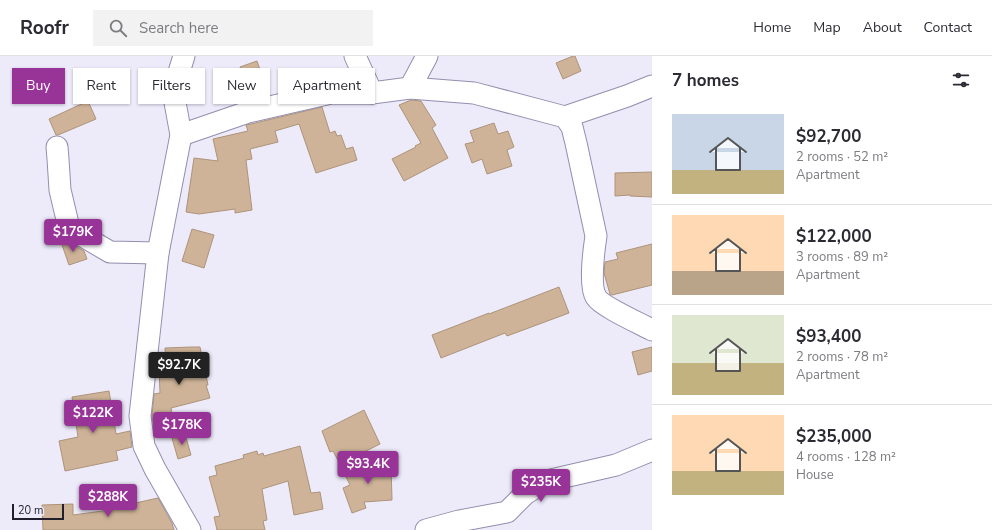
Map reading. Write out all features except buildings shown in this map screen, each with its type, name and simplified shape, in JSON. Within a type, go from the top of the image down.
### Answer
[{"type":"street","points":[[184,56],[175,85],[174,97],[181,135],[158,253],[140,416],[144,446],[155,469],[190,530]]},
{"type":"street","points":[[355,56],[361,68]]},
{"type":"street","points":[[410,88],[427,56]]},
{"type":"street","points":[[375,92],[410,88],[474,93],[564,117],[652,86]]},
{"type":"street","points":[[181,135],[248,112],[283,104]]},
{"type":"street","points":[[564,117],[572,127],[596,236],[592,284],[596,298],[609,308],[652,330]]},
{"type":"street","points":[[57,147],[60,190],[69,228],[110,252],[158,253]]},
{"type":"street","points":[[426,530],[459,521],[507,512],[525,494],[540,484],[551,480],[616,465],[652,450]]}]
